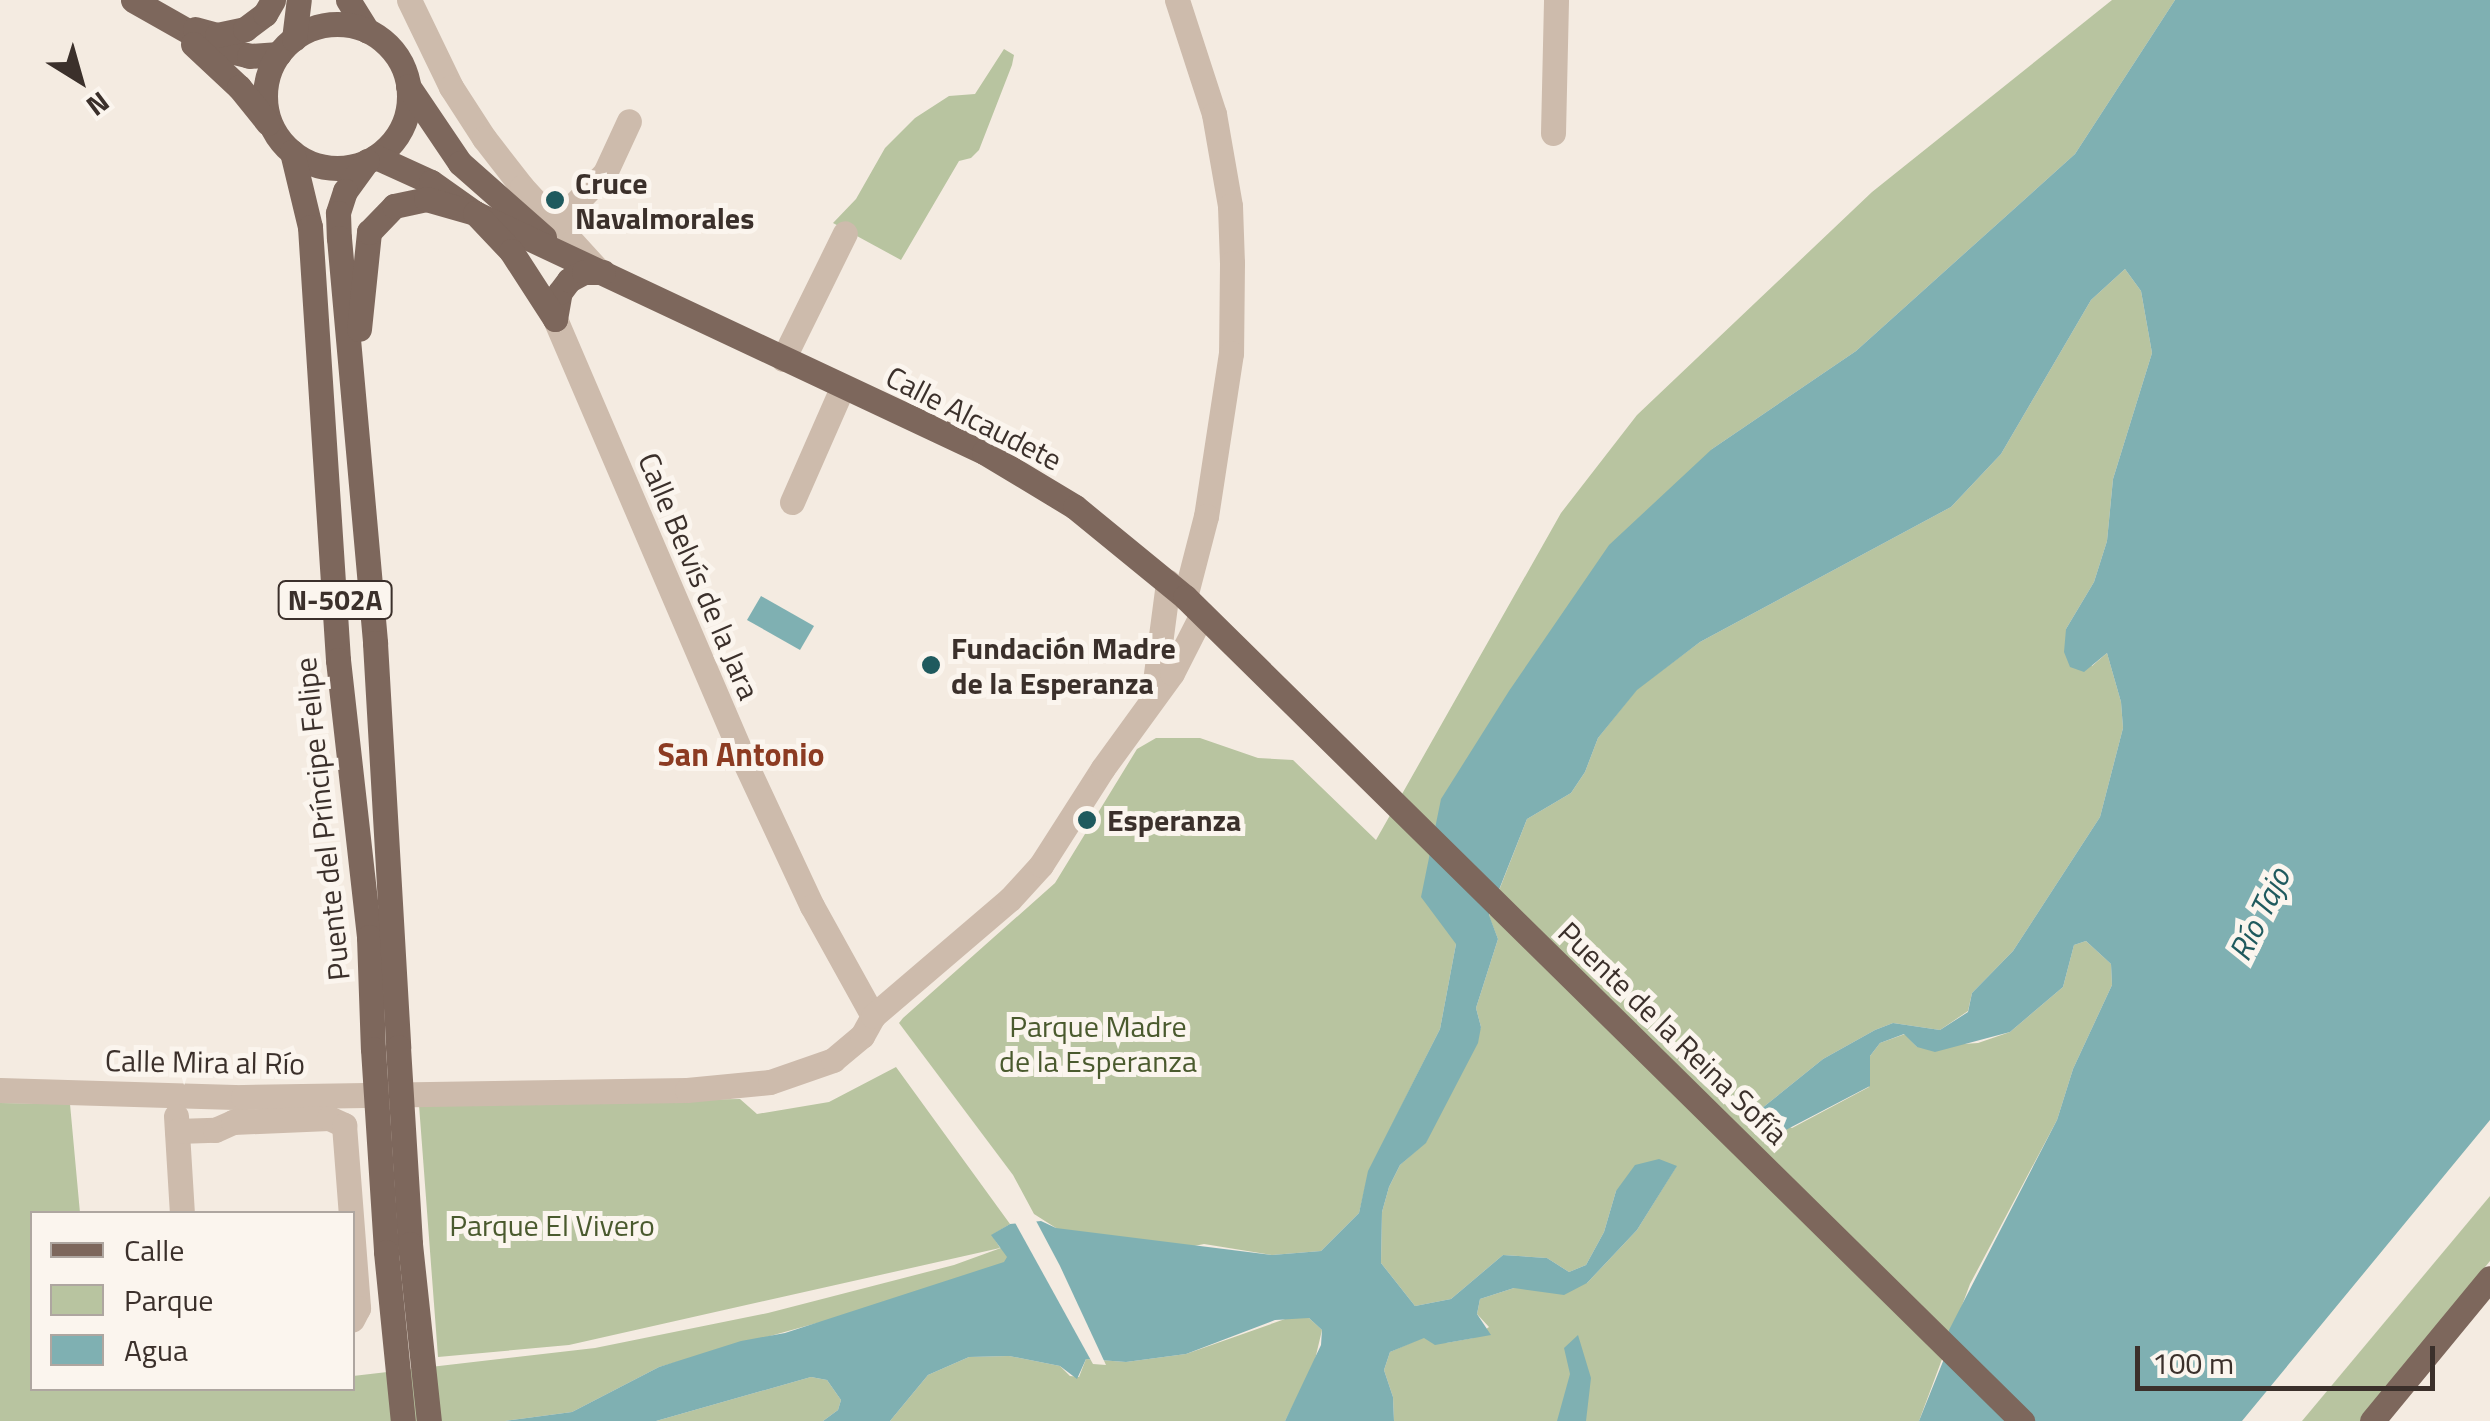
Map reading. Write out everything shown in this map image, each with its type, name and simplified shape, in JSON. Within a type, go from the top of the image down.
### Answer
[{"type":"main road","points":[[133,0],[218,48],[249,56],[286,47],[329,25],[367,31]]},
{"type":"main road","points":[[166,21],[216,35],[245,29],[265,14],[273,0]]},
{"type":"main road","points":[[273,129],[265,99],[299,0]]},
{"type":"main road","points":[[348,0],[367,31],[395,53],[408,86]]},
{"type":"main road","points":[[166,21],[239,87],[273,129]]},
{"type":"main road","name":"Calle Alcaudete","points":[[408,86],[460,163],[536,226],[553,234],[599,270],[984,452],[1075,508],[1178,591],[1277,693]]},
{"type":"main road","name":"N-502A","points":[[371,159],[388,146],[406,118],[408,86]]},
{"type":"main road","name":"N-502A","points":[[273,129],[292,152]]},
{"type":"main road","points":[[292,152],[328,168],[371,159]]},
{"type":"main road","name":"Puente del Príncipe Felipe","points":[[292,152],[310,226],[338,660],[429,1421]]},
{"type":"main road","name":"Calle Alcaudete","points":[[371,159],[431,182],[475,213],[553,234]]},
{"type":"main road","name":"Puente del Príncipe Felipe","points":[[371,159],[345,191],[338,214],[376,643],[386,1048],[386,1252],[403,1421]]},
{"type":"main road","points":[[354,409],[369,232],[394,206],[439,200],[475,213],[511,251],[555,319]]},
{"type":"main road","points":[[553,234],[555,319]]},
{"type":"main road","points":[[555,319],[560,292],[568,280],[599,270]]},
{"type":"main road","name":"Puente de la Reina Sofía","points":[[1277,693],[2022,1421]]},
{"type":"main road","points":[[2372,1421],[2490,1278]]},
{"type":"street","name":"Calle Alcaudete","points":[[409,0],[451,87],[553,234]]},
{"type":"street","points":[[1152,699],[1178,591],[1199,546],[1232,353],[1231,224],[1214,114],[1177,0]]},
{"type":"street","points":[[1552,133],[1556,0]]},
{"type":"street","points":[[553,234],[605,172],[629,120]]},
{"type":"street","points":[[782,359],[844,233]]},
{"type":"street","name":"Calle Belvís de la Jara","points":[[555,319],[741,754],[812,906],[873,1016]]},
{"type":"street","points":[[792,502],[842,388]]},
{"type":"street","points":[[1178,591],[1199,546]]},
{"type":"street","name":"Calle Mira al Río","points":[[85,1092],[183,1096],[687,1090],[770,1082],[833,1060],[862,1036],[873,1016],[1010,899],[1042,865],[1172,672],[1178,591]]},
{"type":"street","name":"Calle Mira al Río","points":[[85,1092],[189,1085],[556,1080],[609,1088]]},
{"type":"street","points":[[0,1090],[85,1092]]},
{"type":"street","points":[[183,1096],[196,1116],[233,1122],[330,1118],[344,1125],[351,1211]]},
{"type":"street","points":[[182,1211],[176,1132],[183,1096]]},
{"type":"street","points":[[176,1132],[215,1130],[233,1122]]},
{"type":"street","points":[[355,1269],[355,1314]]},
{"type":"green space","name":"Parque Madre de la Esperanza","points":[[2112,0],[2175,0],[2075,154],[1856,351],[1712,449],[1456,944],[1440,1029],[1369,1171],[1359,1213],[1321,1251],[1272,1255],[1204,1244],[817,1323],[659,1367],[572,1412],[505,1421],[0,1421],[0,1103],[70,1104],[80,1211],[30,1211],[30,1391],[355,1391],[355,1376],[595,1348],[768,1313],[954,1265],[1056,1228],[1034,1214],[1013,1175],[899,1023],[1055,883],[1137,749],[1156,738],[1200,738],[1258,758],[1293,760],[1376,840],[1561,513],[1637,415],[1872,192]]},
{"type":"green space","points":[[1004,49],[1014,55],[1012,65],[979,150],[971,158],[959,161],[901,260],[833,223],[856,199],[885,148],[915,118],[949,96],[975,94]]},
{"type":"green space","points":[[2125,269],[2141,291],[2152,353],[2113,479],[2107,541],[2094,582],[2066,629],[2092,666],[2107,653],[2121,702],[2123,728],[2100,817],[2013,951],[1972,993],[1968,1011],[1940,1030],[1893,1023],[1875,1030],[1823,1059],[1756,1113],[1792,1128],[1869,1087],[1870,1056],[1880,1043],[1905,1034],[1917,1047],[1978,1043],[2010,1032],[2063,987],[2074,945],[2086,941],[2111,964],[2112,985],[2073,1069],[2057,1120],[1970,1284],[1919,1421],[1394,1421],[1393,1397],[1384,1370],[1390,1352],[1424,1337],[1446,1343],[1473,1338],[1489,1327],[1477,1314],[1480,1299],[1514,1288],[1587,1283],[1637,1230],[1676,1167],[1616,1191],[1604,1232],[1586,1265],[1569,1272],[1547,1258],[1503,1255],[1451,1299],[1415,1306],[1381,1263],[1382,1212],[1389,1187],[1400,1165],[1426,1142],[1481,1027],[1476,1008],[1498,939],[1489,916],[1527,819],[1571,793],[1585,772],[1598,738],[1637,689],[1700,642],[1951,507],[2001,454],[2091,300]]},
{"type":"green space","name":"Parque El Vivero","points":[[896,1067],[1010,1224],[992,1235],[1000,1248],[569,1345],[438,1357],[419,1105],[740,1099],[757,1114],[829,1102]]},
{"type":"green space","points":[[2490,1196],[2490,1261],[2360,1421],[2302,1421]]},
{"type":"green space","points":[[1288,1318],[1309,1318],[1322,1330],[1314,1364],[1285,1421],[890,1421],[928,1375],[969,1357],[1009,1356],[1060,1366],[1070,1376],[1079,1377],[1086,1359],[1126,1362],[1186,1354]]},
{"type":"green space","points":[[811,1377],[827,1380],[841,1400],[838,1410],[823,1421],[656,1421]]},
{"type":"water","name":"Río Tajo","points":[[2175,0],[2490,0],[2490,1120],[2242,1421],[1919,1421],[1948,1349],[1949,1330],[2057,1120],[2073,1069],[2112,985],[2111,964],[2086,941],[2074,945],[2063,987],[2010,1032],[1935,1052],[1917,1047],[1904,1034],[1880,1043],[1870,1056],[1870,1086],[1780,1133],[1758,1123],[1756,1113],[1823,1059],[1875,1030],[1893,1023],[1940,1030],[1968,1012],[1972,993],[2013,951],[2100,817],[2123,728],[2121,702],[2107,653],[2084,672],[2070,667],[2064,652],[2066,629],[2094,582],[2107,541],[2113,479],[2152,353],[2141,291],[2125,269],[2091,300],[2001,454],[1951,507],[1700,642],[1637,690],[1598,738],[1585,772],[1571,793],[1527,819],[1489,915],[1498,939],[1476,1008],[1481,1027],[1478,1043],[1426,1143],[1400,1165],[1389,1187],[1382,1212],[1381,1263],[1415,1306],[1451,1299],[1503,1255],[1547,1258],[1569,1272],[1586,1265],[1604,1232],[1616,1191],[1635,1165],[1659,1159],[1677,1166],[1637,1230],[1587,1283],[1564,1295],[1514,1288],[1480,1299],[1477,1314],[1491,1335],[1435,1345],[1424,1338],[1390,1352],[1384,1370],[1393,1397],[1394,1421],[1285,1421],[1321,1345],[1322,1330],[1309,1318],[1275,1320],[1186,1354],[1126,1362],[1086,1359],[1077,1379],[1060,1366],[1009,1356],[969,1357],[928,1375],[890,1421],[823,1421],[838,1410],[841,1400],[827,1380],[811,1377],[656,1421],[505,1421],[572,1412],[659,1367],[741,1341],[785,1333],[1004,1262],[1007,1257],[991,1235],[1010,1224],[1041,1221],[1056,1228],[1272,1255],[1321,1251],[1359,1213],[1368,1171],[1440,1029],[1456,944],[1421,897],[1441,799],[1509,691],[1609,545],[1712,449],[1856,351],[2075,154]]},
{"type":"water","points":[[761,596],[814,626],[800,650],[747,620]]},
{"type":"water","points":[[1578,1335],[1591,1378],[1586,1421],[1557,1421],[1570,1374],[1564,1348]]},
{"type":"pier","points":[[1034,1217],[1106,1365],[1093,1364],[1013,1219]]},
{"type":"place","name":"Cruce Navalmorales","points":[[555,200]]},
{"type":"place","name":"Fundación Madre de la Esperanza","points":[[931,665]]},
{"type":"place","name":"Esperanza","points":[[1087,820]]},
{"type":"district","name":"San Antonio","points":[[741,754]]}]
